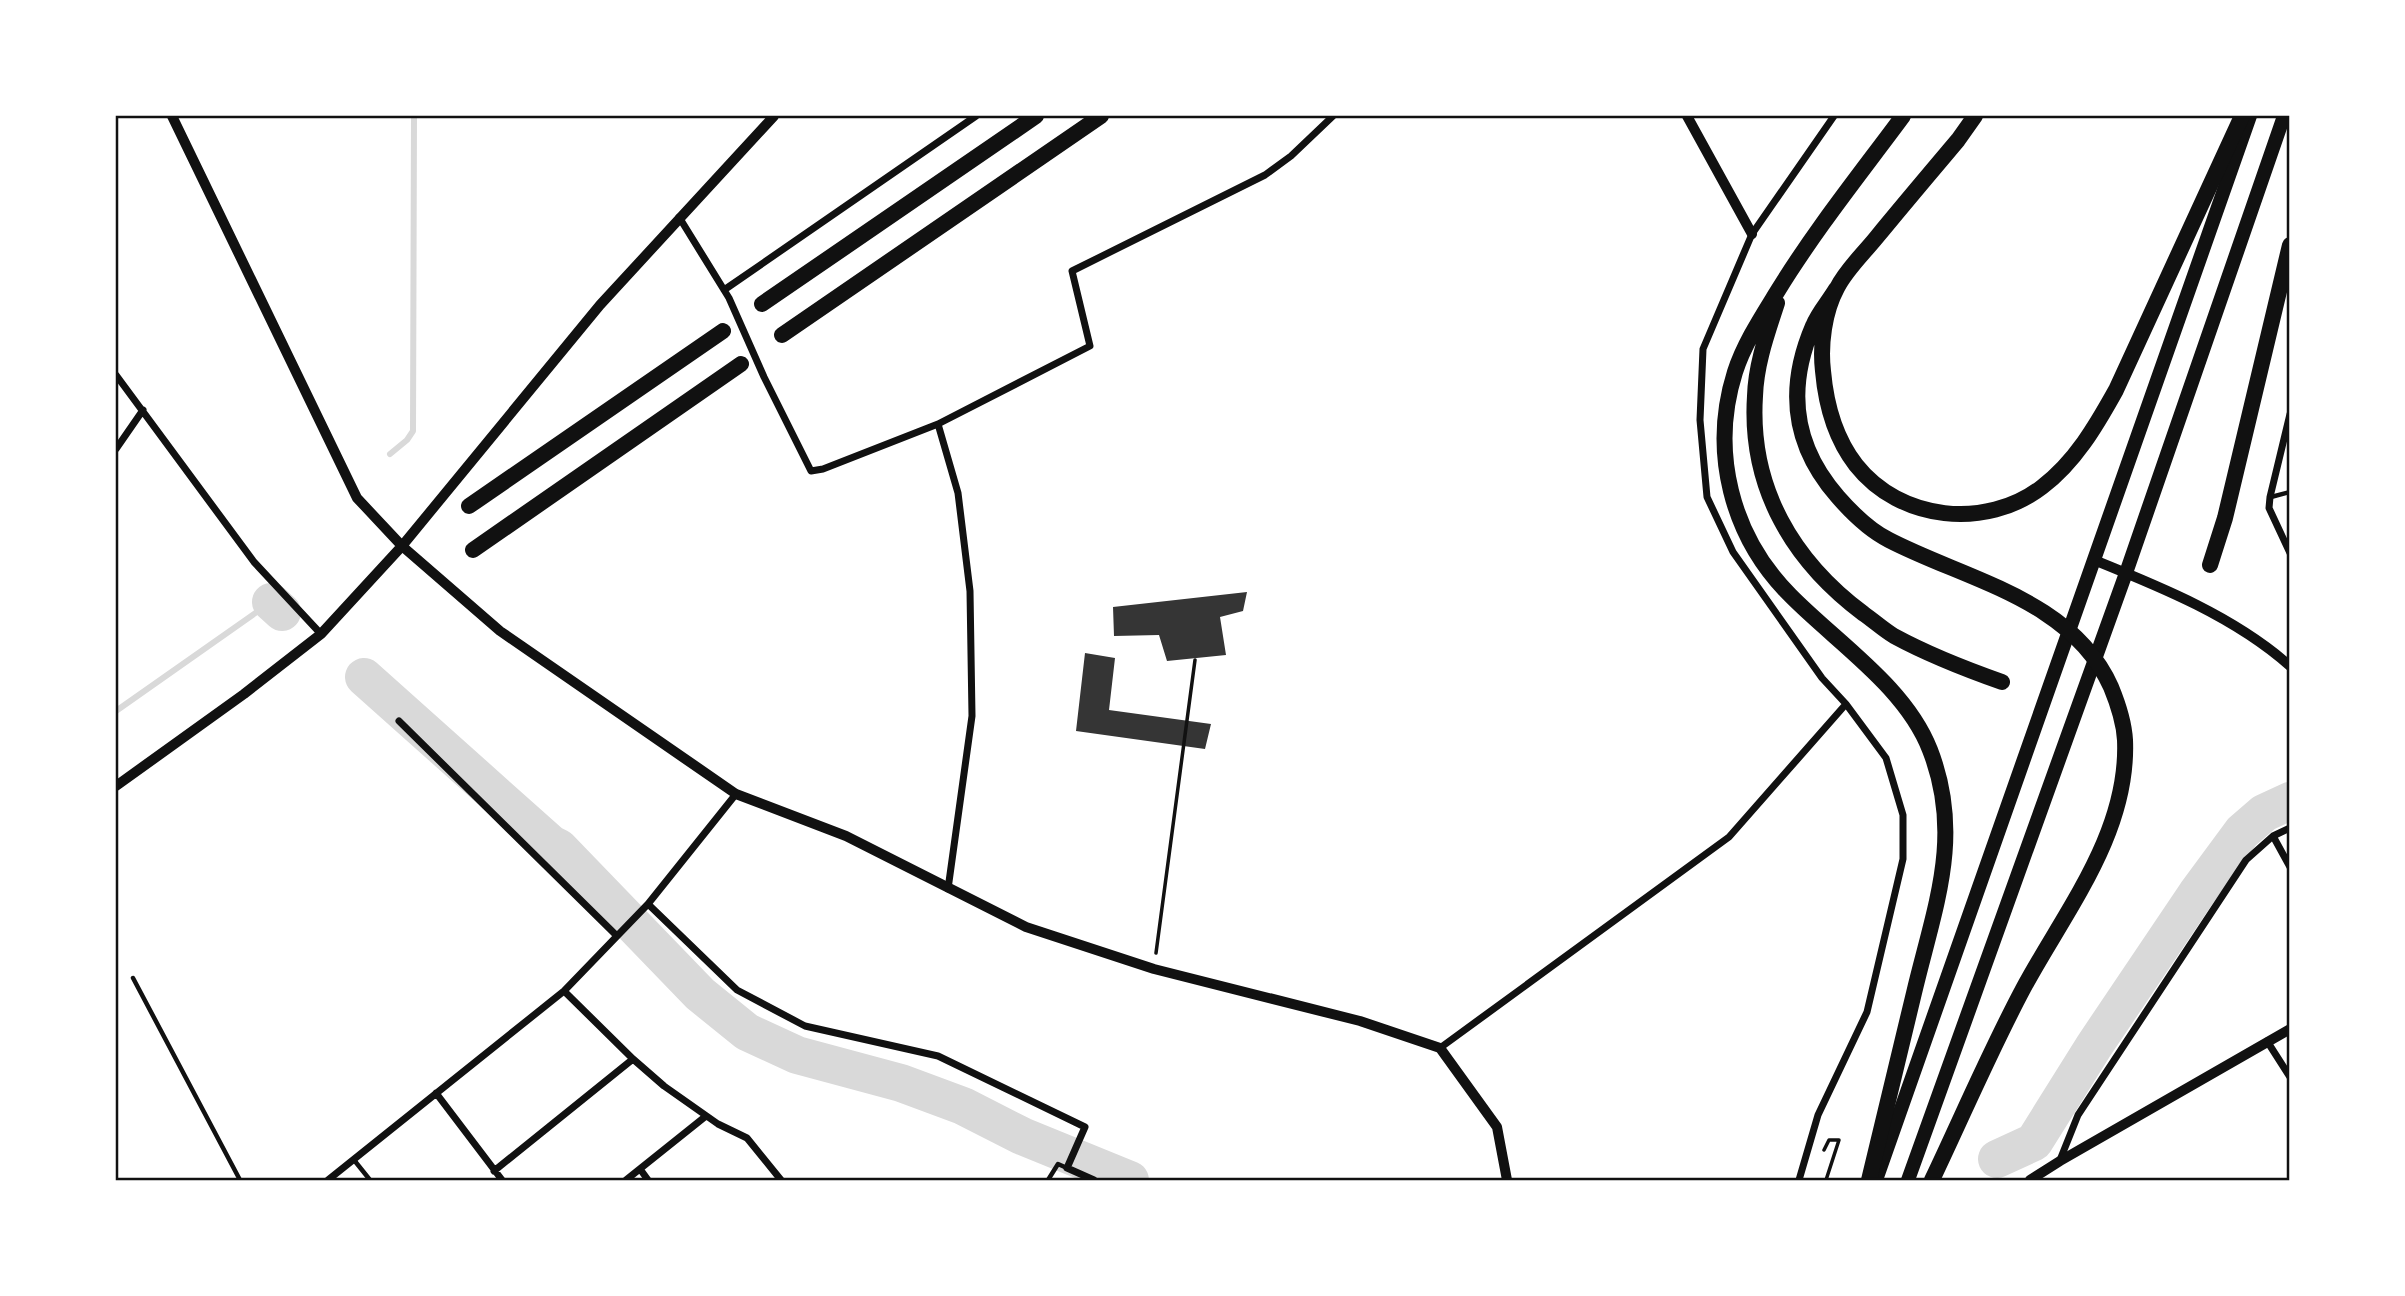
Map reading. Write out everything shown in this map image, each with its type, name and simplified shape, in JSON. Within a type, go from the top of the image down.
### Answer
[{"type":"highway","points":[[762,304],[1036,116]]},
{"type":"highway","points":[[1869,1181],[1941,891],[1947,840],[1941,792],[1930,750],[1909,710],[1787,592],[1755,551],[1734,509],[1725,461],[1725,414],[1735,371],[1749,340],[1784,280],[1813,236],[1903,116]]},
{"type":"highway","points":[[1932,1181],[2022,991],[2091,871],[2109,833],[2125,770],[2125,738],[2119,705],[2104,672],[2080,641],[2045,613],[2009,592],[1886,539],[1852,513],[1824,481],[1806,450],[1796,408],[1800,365],[1813,325],[1836,289],[1975,116]]},
{"type":"highway","points":[[1836,289],[1824,329],[1822,361],[1826,401],[1838,435],[1856,465],[1881,489],[1911,506],[1943,514],[1976,514],[2011,505],[2042,488],[2068,463],[2094,430],[2116,390],[2242,116]]},
{"type":"highway","points":[[782,335],[1098,118]]},
{"type":"highway","points":[[2210,565],[2225,518],[2290,245]]},
{"type":"highway","points":[[1784,280],[1762,351],[1755,397],[1757,445],[1762,472],[1781,523],[1804,558],[1844,599],[1892,634],[1942,660],[2002,682]]},
{"type":"highway","points":[[469,506],[723,331]]},
{"type":"highway","points":[[473,550],[741,365]]},
{"type":"main road","points":[[1876,1181],[2250,116]]},
{"type":"main road","points":[[1908,1181],[2126,573],[2284,116]]},
{"type":"street","points":[[172,116],[357,498],[402,546],[500,631],[736,794],[846,836],[1026,927],[1154,969],[1360,1021],[1440,1048],[1497,1127],[1507,1181]]},
{"type":"street","points":[[116,786],[244,694],[321,634],[402,546],[600,305],[774,116]]},
{"type":"street","points":[[724,290],[976,116]]},
{"type":"street","points":[[679,217],[724,290],[811,471],[823,469],[938,424],[1090,346],[1072,271],[1265,175],[1291,156],[1333,116]]},
{"type":"street","points":[[1687,116],[1752,234]]},
{"type":"street","points":[[1800,1181],[1818,1115],[1867,1012],[1903,859],[1903,815],[1886,758],[1846,704],[1822,678],[1733,552],[1707,497],[1700,420],[1703,349],[1752,234],[1834,116]]},
{"type":"street","points":[[116,374],[254,562],[321,634]]},
{"type":"street","points":[[116,449],[143,410]]},
{"type":"street","points":[[2290,414],[2269,508],[2290,553]]},
{"type":"street","points":[[938,424],[958,494],[970,591],[972,716],[947,889]]},
{"type":"street","points":[[2094,560],[2177,594],[2226,622],[2290,666]]},
{"type":"street","points":[[1440,1048],[1730,837],[1846,704]]},
{"type":"street","points":[[399,721],[617,936]]},
{"type":"street","points":[[328,1181],[564,991],[648,904],[736,794]]},
{"type":"street","points":[[2060,1161],[2078,1115],[2246,860],[2273,836],[2290,828]]},
{"type":"street","points":[[2273,836],[2290,867]]},
{"type":"street","points":[[648,904],[737,990],[805,1026],[938,1056],[1085,1127],[1066,1168],[1094,1181]]},
{"type":"street","points":[[564,991],[664,1086],[718,1124],[747,1138],[781,1181]]},
{"type":"street","points":[[2030,1181],[2060,1161],[2290,1029]]},
{"type":"street","points":[[2267,1041],[2290,1077]]},
{"type":"street","points":[[494,1171],[633,1059]]},
{"type":"street","points":[[436,1093],[502,1181]]},
{"type":"street","points":[[626,1181],[706,1115]]},
{"type":"street","points":[[640,1169],[648,1181]]},
{"type":"lane","points":[[2270,497],[2290,492]]},
{"type":"lane","points":[[133,978],[240,1181]]},
{"type":"lane","points":[[353,1160],[370,1181]]},
{"type":"lane","points":[[1048,1181],[1058,1164],[1066,1168]]},
{"type":"path","points":[[1154,969],[1195,660]]},
{"type":"path","points":[[1805,1162],[1817,1166],[1829,1140],[1839,1140],[1826,1181]]},
{"type":"building","points":[[1247,592],[1243,611],[1220,617],[1226,655],[1167,661],[1159,635],[1114,636],[1113,607]]},
{"type":"building","points":[[1085,653],[1115,658],[1109,710],[1211,724],[1205,749],[1076,731]]},
{"type":"waterway","points":[[390,454],[407,440],[413,431],[414,116]]},
{"type":"waterway","points":[[116,711],[271,602]]},
{"type":"waterway","points":[[271,602],[282,612]]},
{"type":"waterway","points":[[364,677],[551,844],[559,848],[700,994],[747,1032],[797,1055],[901,1083],[963,1106],[1022,1136],[1130,1180]]},
{"type":"waterway","points":[[1997,1159],[2034,1142],[2094,1046],[2197,893],[2242,832],[2264,813],[2290,801]]}]
